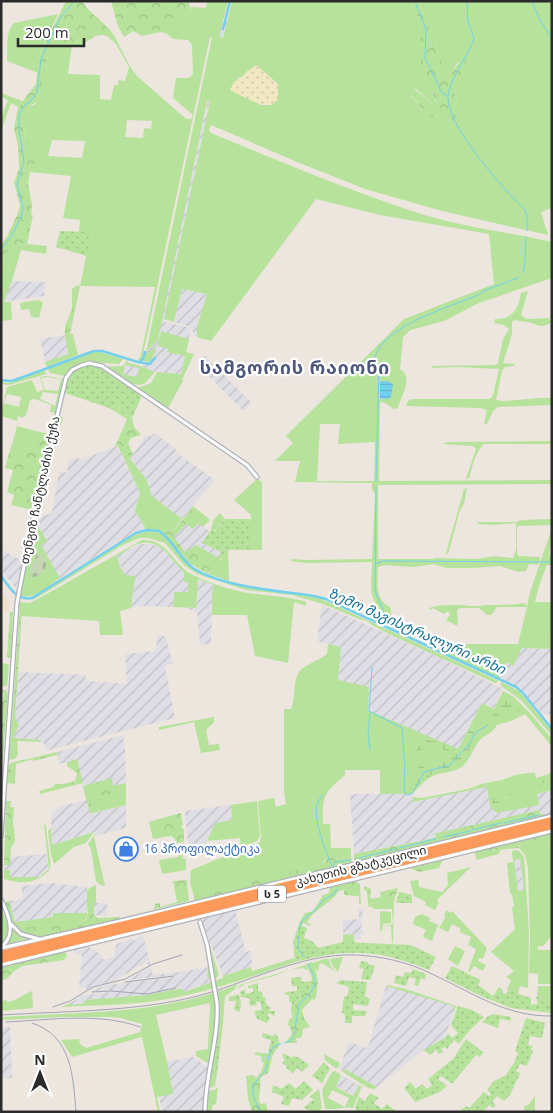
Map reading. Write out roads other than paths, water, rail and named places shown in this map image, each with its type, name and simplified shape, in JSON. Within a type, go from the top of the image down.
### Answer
[{"type":"highway","points":[[540,826],[552,818]]},
{"type":"highway","points":[[540,826],[552,828]]},
{"type":"highway","name":"კახეთის გზატკეცილი","points":[[1,954],[474,839],[540,826]]},
{"type":"highway","name":"კახეთის გზატკეცილი","points":[[1,960],[408,862],[540,826]]},
{"type":"highway","points":[[464,837],[474,839]]},
{"type":"highway","points":[[367,865],[381,857]]},
{"type":"highway","points":[[401,868],[408,862]]},
{"type":"highway","points":[[302,887],[328,885]]},
{"type":"highway","points":[[154,928],[179,917]]},
{"type":"highway","points":[[125,920],[147,919]]},
{"type":"highway","points":[[80,946],[100,936]]},
{"type":"highway","points":[[52,937],[69,938]]},
{"type":"highway","points":[[24,955],[52,952]]},
{"type":"street","name":"თენგიზ ჩანტლაძის ქუჩა","points":[[1,836],[17,598],[36,504],[66,378],[72,370],[89,363],[102,366],[247,465],[257,477]]},
{"type":"street","name":"კახეთის გზატკეცილი","points":[[1,948],[125,920],[464,837],[552,818]]},
{"type":"street","name":"კახეთის გზატკეცილი","points":[[1,965],[401,868],[552,828]]},
{"type":"street","points":[[1,900],[10,924],[9,937],[1,948]]},
{"type":"street","points":[[200,922],[203,916]]},
{"type":"street","points":[[193,918],[198,919],[200,922],[207,944],[216,1003],[217,1021],[205,1089],[204,1112]]},
{"type":"street","points":[[10,924],[21,934],[32,938],[44,939]]},
{"type":"water","points":[[380,382],[393,384],[391,397],[388,399],[380,398]]},
{"type":"waterway","points":[[1,250],[12,235],[21,217],[23,208],[17,184],[24,162],[19,129],[19,114],[37,92],[41,59],[59,20],[74,1]]},
{"type":"waterway","points":[[223,29],[230,1]]},
{"type":"waterway","points":[[415,1],[426,29],[425,58],[442,93],[447,96]]},
{"type":"waterway","points":[[467,1],[468,21],[474,39],[451,84],[448,97],[450,110],[466,140],[478,157],[525,210],[527,215],[527,231]]},
{"type":"waterway","points":[[532,1],[539,18],[552,39]]},
{"type":"waterway","points":[[523,273],[526,237]]},
{"type":"waterway","points":[[376,481],[379,368],[375,358],[380,347],[389,337],[416,320],[518,278]]},
{"type":"waterway","points":[[1,380],[15,380],[94,351],[102,351],[150,364],[155,358]]},
{"type":"waterway","points":[[140,361],[143,359],[145,352]]},
{"type":"waterway","points":[[376,487],[375,588],[384,613],[385,622]]},
{"type":"waterway","name":"ზემო მაგისტრალური არხი","points":[[1,576],[18,595],[32,598],[136,533],[147,530],[159,531],[188,564],[205,574],[235,584],[326,599],[516,687],[552,729]]},
{"type":"waterway","points":[[375,564],[383,561],[552,562]]},
{"type":"waterway","points":[[372,667],[369,711],[402,728],[405,766],[404,785],[405,793],[408,795],[413,793],[424,772],[450,765],[470,743],[475,733],[488,725]]},
{"type":"waterway","points":[[370,713],[368,734],[370,750]]},
{"type":"waterway","points":[[323,795],[319,800],[316,812],[321,836],[332,866],[336,862],[351,860]]},
{"type":"waterway","points":[[504,823],[539,815]]},
{"type":"waterway","points":[[472,830],[501,823]]},
{"type":"waterway","points":[[443,837],[470,831]]},
{"type":"waterway","points":[[399,848],[435,839]]},
{"type":"waterway","points":[[359,858],[396,849]]},
{"type":"waterway","points":[[304,957],[298,948],[300,925],[304,919],[324,900],[335,893],[337,889]]},
{"type":"waterway","points":[[284,1043],[290,1041],[294,1036],[299,1004],[309,995],[314,986],[314,977],[308,964]]},
{"type":"waterway","points":[[260,1112],[253,1095],[253,1088],[266,1070],[273,1047],[281,1044]]},
{"type":"railway","points":[[53,1007],[70,1001],[93,987],[125,979],[153,964],[182,955]]},
{"type":"railway","points":[[1,1015],[98,1010],[170,1002],[214,991],[294,964],[334,956],[355,955],[384,958],[404,963],[504,1008],[535,1015],[552,1016]]},
{"type":"railway","points":[[125,982],[174,976]]},
{"type":"railway","points":[[92,992],[111,991],[147,994],[175,988]]},
{"type":"railway","points":[[6,1022],[91,1018],[124,1022],[140,1027]]},
{"type":"railway","points":[[32,1023],[45,1029],[63,1047],[71,1071],[76,1112]]},
{"type":"place","name":"16 პროფილაქტიკა","points":[[126,849]]},
{"type":"district","name":"სამგორის რაიონი","points":[[295,368]]}]
